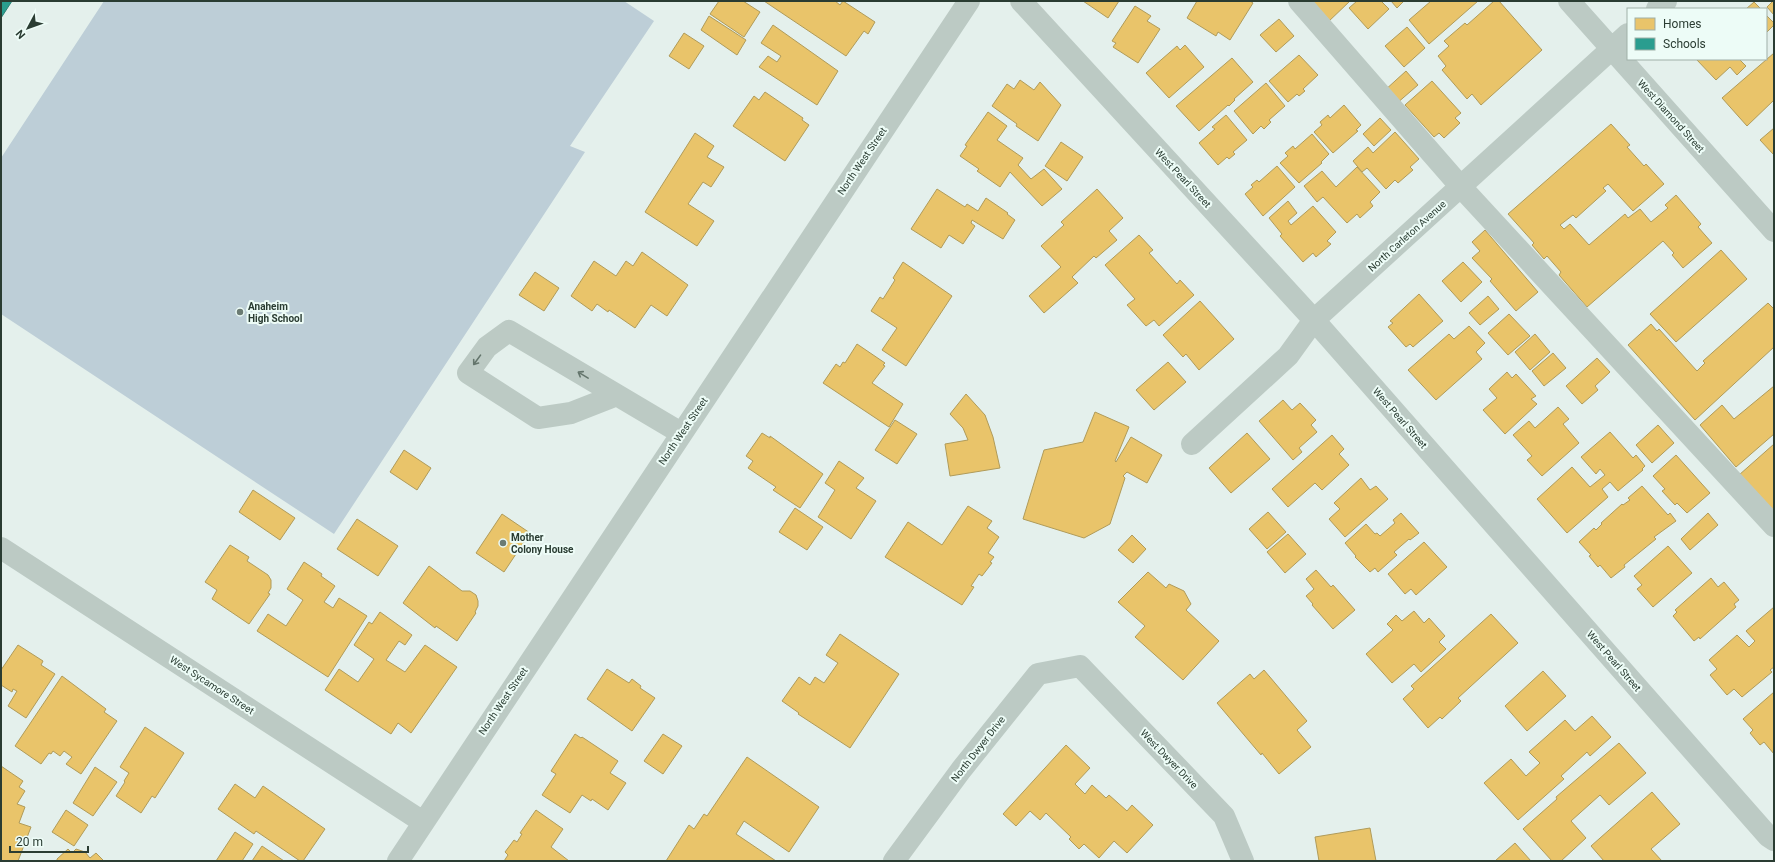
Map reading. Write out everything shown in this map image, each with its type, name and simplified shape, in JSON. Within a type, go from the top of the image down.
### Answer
[{"type":"street","name":"West Pearl Street","points":[[1021,1],[1314,320],[1768,836],[1774,840]]},
{"type":"street","points":[[1300,1],[1462,187],[1774,526]]},
{"type":"street","name":"West Diamond Street","points":[[1568,1],[1774,231]]},
{"type":"street","points":[[1658,8],[1666,1]]},
{"type":"street","name":"North West Street","points":[[398,861],[964,3]]},
{"type":"street","name":"North Carleton Avenue","points":[[1192,444],[1288,356],[1314,320],[1462,187],[1627,35]]},
{"type":"street","points":[[617,395],[571,413],[538,418],[468,373],[487,347],[509,331],[617,395],[681,433]]},
{"type":"street","name":"West Sycamore Street","points":[[1,548],[423,822]]},
{"type":"street","name":"North Dwyer Drive","points":[[894,861],[961,770],[1038,674],[1080,666]]},
{"type":"street","name":"West Dwyer Drive","points":[[1080,666],[1224,816],[1243,861]]},
{"type":"shaded area","name":"Anaheim High School","points":[[104,1],[624,1],[654,21],[570,146],[585,152],[334,534],[1,314],[1,158]]},
{"type":"building: Homes","points":[[719,1],[743,1],[760,12],[744,37],[710,14]]},
{"type":"building: Homes","points":[[764,1],[835,1],[840,5],[843,1],[875,22],[868,34],[864,31],[846,56]]},
{"type":"building: Homes","points":[[1083,1],[1119,1],[1108,18]]},
{"type":"building: Homes","points":[[1197,1],[1250,1],[1253,3],[1230,40],[1218,32],[1216,36],[1187,18]]},
{"type":"building: Homes","points":[[1310,1],[1350,1],[1327,23]]},
{"type":"building: Homes","points":[[1357,1],[1381,1],[1389,9],[1368,29],[1349,8]]},
{"type":"building: Homes","points":[[1391,1],[1404,1],[1397,8]]},
{"type":"building: Homes","points":[[1431,1],[1478,1],[1429,44],[1409,20]]},
{"type":"building: Homes","points":[[1494,1],[1499,1],[1542,50],[1481,105],[1472,94],[1467,99],[1442,70],[1446,66],[1438,56],[1449,46],[1444,41],[1465,23],[1467,25]]},
{"type":"building: Homes","points":[[1774,1],[1774,15],[1767,7]]},
{"type":"building: Homes","points":[[1754,2],[1760,8],[1747,8]]},
{"type":"building: Homes","points":[[1135,6],[1151,16],[1147,21],[1160,29],[1138,63],[1113,47],[1116,43],[1112,41]]},
{"type":"building: Homes","points":[[709,16],[746,40],[737,55],[701,30]]},
{"type":"building: Homes","points":[[1767,16],[1774,23],[1774,25],[1767,32]]},
{"type":"building: Homes","points":[[1279,19],[1294,36],[1276,52],[1260,35]]},
{"type":"building: Homes","points":[[773,25],[838,71],[817,105],[759,67],[768,56],[777,62],[781,56],[761,43]]},
{"type":"building: Homes","points":[[1407,27],[1425,48],[1404,67],[1385,46]]},
{"type":"building: Homes","points":[[684,33],[704,46],[689,69],[669,56]]},
{"type":"building: Homes","points":[[1185,45],[1204,67],[1169,98],[1146,73],[1177,46],[1180,50]]},
{"type":"building: Homes","points":[[1774,53],[1774,100],[1747,126],[1722,98]]},
{"type":"building: Homes","points":[[1299,55],[1318,75],[1303,89],[1305,91],[1299,96],[1297,94],[1288,102],[1269,81]]},
{"type":"building: Homes","points":[[1232,58],[1253,82],[1234,99],[1235,100],[1229,106],[1228,105],[1199,131],[1176,106]]},
{"type":"building: Homes","points":[[1697,60],[1740,60],[1746,66],[1737,75],[1730,67],[1716,80]]},
{"type":"building: Homes","points":[[1406,71],[1418,85],[1396,104],[1384,91]]},
{"type":"building: Homes","points":[[1020,80],[1034,90],[1040,82],[1061,105],[1038,141],[1016,126],[1017,124],[992,106],[1007,84],[1014,89]]},
{"type":"building: Homes","points":[[1432,81],[1461,113],[1455,118],[1460,123],[1444,138],[1439,133],[1434,137],[1405,105]]},
{"type":"building: Homes","points":[[1266,83],[1285,106],[1269,120],[1271,122],[1264,129],[1261,126],[1253,134],[1234,111]]},
{"type":"building: Homes","points":[[765,92],[803,118],[802,120],[809,125],[785,161],[733,126],[754,96],[759,100]]},
{"type":"building: Homes","points":[[1344,105],[1361,125],[1356,130],[1358,131],[1333,153],[1314,132],[1322,125],[1320,122],[1328,115],[1330,118]]},
{"type":"building: Homes","points":[[988,112],[1007,126],[997,140],[1023,158],[1018,165],[1031,179],[1044,169],[1062,189],[1042,206],[1010,172],[1000,187],[977,171],[979,169],[960,156],[967,146],[965,145]]},
{"type":"building: Homes","points":[[1226,115],[1247,140],[1233,152],[1235,154],[1229,159],[1227,157],[1218,165],[1199,143],[1215,129],[1212,127]]},
{"type":"building: Homes","points":[[1380,118],[1391,130],[1374,146],[1363,134]]},
{"type":"building: Homes","points":[[1611,124],[1630,145],[1627,147],[1644,166],[1646,164],[1664,184],[1633,211],[1608,184],[1603,188],[1606,191],[1576,218],[1573,215],[1560,225],[1564,229],[1570,224],[1589,245],[1625,214],[1628,218],[1640,209],[1651,222],[1668,208],[1665,205],[1676,195],[1701,224],[1698,227],[1712,243],[1683,268],[1672,255],[1674,253],[1663,241],[1587,307],[1559,275],[1561,272],[1547,256],[1544,259],[1532,245],[1534,243],[1508,214]]},
{"type":"building: Homes","points":[[1774,128],[1774,155],[1760,140]]},
{"type":"building: Homes","points":[[1395,132],[1419,159],[1410,167],[1413,170],[1398,183],[1395,180],[1386,189],[1367,168],[1362,172],[1353,161],[1368,147],[1373,153]]},
{"type":"building: Homes","points":[[695,133],[714,146],[707,157],[724,167],[711,187],[703,182],[688,204],[714,221],[697,246],[645,212]]},
{"type":"building: Homes","points":[[1312,134],[1329,154],[1321,162],[1322,163],[1299,183],[1280,163],[1288,156],[1285,153],[1293,146],[1295,149]]},
{"type":"building: Homes","points":[[1061,142],[1083,157],[1067,181],[1045,166]]},
{"type":"building: Homes","points":[[1277,166],[1295,187],[1263,216],[1245,194],[1253,187],[1251,185],[1257,180],[1259,182]]},
{"type":"building: Homes","points":[[1357,167],[1380,192],[1370,202],[1373,206],[1360,218],[1357,214],[1347,223],[1323,197],[1317,202],[1304,186],[1322,171],[1336,187]]},
{"type":"building: Homes","points":[[937,189],[965,207],[967,204],[978,211],[986,198],[1008,213],[1007,214],[1015,220],[1003,239],[972,220],[971,223],[975,226],[963,244],[949,235],[941,248],[911,229]]},
{"type":"building: Homes","points":[[1097,189],[1123,218],[1109,231],[1117,240],[1096,258],[1094,256],[1072,277],[1078,283],[1044,313],[1029,296],[1061,267],[1041,246],[1064,225],[1061,222]]},
{"type":"building: Homes","points":[[1288,201],[1297,213],[1288,221],[1291,225],[1313,206],[1336,232],[1327,241],[1331,244],[1316,257],[1313,253],[1303,262],[1280,236],[1282,234],[1269,218]]},
{"type":"building: Homes","points":[[1485,230],[1538,292],[1516,311],[1490,281],[1492,279],[1472,258],[1480,251],[1472,242]]},
{"type":"building: Homes","points":[[1139,235],[1153,250],[1149,253],[1177,284],[1180,280],[1194,295],[1159,326],[1154,320],[1146,326],[1127,305],[1135,299],[1105,265]]},
{"type":"building: Homes","points":[[1721,250],[1747,279],[1676,342],[1650,314]]},
{"type":"building: Homes","points":[[642,252],[688,285],[667,316],[651,305],[635,328],[609,310],[608,312],[597,304],[592,311],[571,296],[594,261],[616,276],[626,261],[633,266]]},
{"type":"building: Homes","points":[[903,262],[952,296],[906,366],[882,350],[897,328],[871,311],[880,297],[883,299],[895,280],[893,278]]},
{"type":"building: Homes","points":[[1463,262],[1482,282],[1461,302],[1442,281]]},
{"type":"building: Homes","points":[[535,272],[559,288],[544,311],[519,295]]},
{"type":"building: Homes","points":[[1419,294],[1443,321],[1413,347],[1410,344],[1406,347],[1388,327],[1393,323],[1390,321]]},
{"type":"building: Homes","points":[[1488,296],[1499,309],[1480,325],[1469,313]]},
{"type":"building: Homes","points":[[1200,301],[1234,339],[1199,370],[1186,354],[1183,357],[1163,335]]},
{"type":"building: Homes","points":[[1768,303],[1774,309],[1774,347],[1695,420],[1628,345],[1651,324],[1657,331],[1659,329],[1697,371],[1705,363],[1703,361]]},
{"type":"building: Homes","points":[[1509,314],[1530,336],[1508,355],[1488,333]]},
{"type":"building: Homes","points":[[1469,326],[1485,343],[1476,352],[1482,359],[1436,400],[1408,370],[1449,334],[1454,339]]},
{"type":"building: Homes","points":[[1535,334],[1550,352],[1530,370],[1515,352]]},
{"type":"building: Homes","points":[[857,344],[885,363],[883,365],[885,366],[872,383],[903,404],[889,427],[823,383],[836,364],[840,367],[843,362],[845,363]]},
{"type":"building: Homes","points":[[1553,353],[1566,368],[1544,386],[1532,371]]},
{"type":"building: Homes","points":[[1597,358],[1610,372],[1595,386],[1598,390],[1582,404],[1566,386]]},
{"type":"building: Homes","points":[[1168,362],[1186,382],[1154,410],[1136,390]]},
{"type":"building: Homes","points":[[1507,372],[1512,378],[1516,374],[1536,396],[1531,399],[1537,404],[1505,434],[1483,410],[1497,398],[1489,389]]},
{"type":"building: Homes","points":[[1774,386],[1774,434],[1736,467],[1700,425],[1722,405],[1734,419]]},
{"type":"building: Homes","points":[[966,394],[985,415],[993,437],[1000,468],[950,476],[945,444],[968,440],[963,428],[950,414]]},
{"type":"building: Homes","points":[[1283,400],[1292,410],[1300,403],[1316,420],[1311,425],[1317,432],[1299,448],[1302,452],[1293,460],[1259,421]]},
{"type":"building: Homes","points":[[1558,407],[1569,419],[1563,424],[1579,443],[1542,476],[1527,460],[1532,456],[1513,435],[1529,421],[1535,428]]},
{"type":"building: Homes","points":[[1095,412],[1129,427],[1115,461],[1116,462],[1131,437],[1162,455],[1147,483],[1127,472],[1123,476],[1125,478],[1110,524],[1084,538],[1023,519],[1044,450],[1083,442]]},
{"type":"building: Homes","points":[[895,420],[917,434],[897,464],[875,450]]},
{"type":"building: Homes","points":[[1658,425],[1674,443],[1652,463],[1636,445]]},
{"type":"building: Homes","points":[[1610,432],[1633,458],[1636,455],[1645,466],[1642,469],[1643,470],[1618,491],[1610,482],[1602,489],[1608,497],[1567,533],[1537,499],[1572,467],[1590,487],[1605,475],[1600,469],[1596,474],[1581,457]]},
{"type":"building: Homes","points":[[762,433],[770,438],[770,436],[823,474],[800,508],[773,490],[776,487],[748,468],[753,461],[746,456]]},
{"type":"building: Homes","points":[[1247,433],[1270,459],[1231,493],[1209,468]]},
{"type":"building: Homes","points":[[1332,435],[1344,449],[1339,454],[1349,465],[1322,490],[1315,483],[1288,507],[1272,489]]},
{"type":"building: Homes","points":[[1774,444],[1774,515],[1739,475]]},
{"type":"building: Homes","points":[[404,450],[431,468],[417,490],[390,472]]},
{"type":"building: Homes","points":[[1676,455],[1710,493],[1687,513],[1677,503],[1675,505],[1662,491],[1665,489],[1653,476]]},
{"type":"building: Homes","points":[[839,461],[864,478],[856,488],[876,501],[851,539],[818,517],[835,490],[825,483]]},
{"type":"building: Homes","points":[[1361,478],[1370,490],[1376,486],[1388,499],[1345,537],[1329,519],[1340,509],[1334,503]]},
{"type":"building: Homes","points":[[1642,486],[1668,515],[1670,513],[1676,521],[1654,537],[1656,539],[1624,565],[1625,567],[1611,578],[1600,565],[1598,567],[1589,556],[1591,555],[1579,542],[1594,528],[1596,530],[1602,524],[1601,523],[1622,504],[1623,505],[1630,500],[1628,498]]},
{"type":"building: Homes","points":[[253,490],[295,518],[280,540],[239,512]]},
{"type":"building: Homes","points":[[968,506],[992,521],[987,528],[999,537],[988,553],[994,557],[990,562],[992,563],[982,576],[979,574],[971,586],[974,587],[962,605],[885,557],[908,522],[942,545]]},
{"type":"building: Homes","points":[[795,508],[823,527],[807,550],[779,532]]},
{"type":"building: Homes","points":[[1268,512],[1286,532],[1267,549],[1249,529]]},
{"type":"building: Homes","points":[[1401,513],[1419,533],[1410,540],[1409,539],[1394,552],[1397,555],[1378,572],[1375,568],[1370,572],[1355,557],[1356,556],[1345,543],[1366,524],[1375,534],[1377,533],[1380,536],[1395,523],[1393,520]]},
{"type":"building: Homes","points":[[1708,513],[1718,525],[1690,550],[1681,539]]},
{"type":"building: Homes","name":"Mother Colony House","points":[[502,514],[530,533],[504,572],[476,553]]},
{"type":"building: Homes","points":[[357,519],[398,546],[378,576],[337,549]]},
{"type":"building: Homes","points":[[1288,534],[1306,554],[1285,573],[1267,552]]},
{"type":"building: Homes","points":[[1132,535],[1146,549],[1133,563],[1118,550]]},
{"type":"building: Homes","points":[[1424,542],[1447,567],[1416,595],[1411,589],[1405,594],[1388,574]]},
{"type":"building: Homes","points":[[230,545],[249,557],[247,561],[268,575],[271,580],[271,588],[268,593],[270,594],[249,624],[212,599],[217,590],[205,582]]},
{"type":"building: Homes","points":[[1668,546],[1692,573],[1653,607],[1637,589],[1642,585],[1634,576]]},
{"type":"building: Homes","points":[[304,562],[322,574],[321,576],[335,586],[324,602],[333,608],[339,598],[367,616],[328,677],[257,631],[268,614],[286,626],[303,600],[287,589]]},
{"type":"building: Homes","points":[[429,566],[462,591],[470,591],[476,595],[478,606],[475,612],[476,613],[457,641],[436,626],[435,628],[403,603]]},
{"type":"building: Homes","points":[[1316,570],[1331,587],[1333,585],[1355,610],[1333,629],[1306,596],[1314,589],[1306,579]]},
{"type":"building: Homes","points":[[1148,572],[1166,588],[1169,584],[1184,591],[1191,604],[1186,610],[1219,641],[1183,680],[1135,637],[1145,626],[1118,602]]},
{"type":"building: Homes","points":[[1711,578],[1718,587],[1724,582],[1739,600],[1734,604],[1736,607],[1700,639],[1699,637],[1694,641],[1673,616],[1677,612],[1675,610]]},
{"type":"building: Homes","points":[[1774,607],[1774,667],[1770,670],[1772,672],[1742,697],[1734,689],[1727,695],[1710,675],[1717,669],[1709,660],[1737,635],[1749,647],[1755,641],[1746,631]]},
{"type":"building: Homes","points":[[1414,611],[1424,623],[1429,618],[1445,636],[1439,642],[1446,649],[1421,672],[1414,664],[1392,683],[1366,654],[1393,630],[1387,624],[1396,615],[1402,621]]},
{"type":"building: Homes","points":[[380,612],[412,635],[405,645],[399,641],[386,660],[405,672],[425,645],[457,667],[411,733],[398,723],[391,734],[325,690],[339,669],[358,682],[374,659],[354,645],[369,622],[372,624]]},
{"type":"building: Homes","points":[[1491,614],[1518,643],[1458,698],[1461,701],[1442,719],[1440,717],[1428,728],[1403,699],[1414,689],[1411,686]]},
{"type":"building: Homes","points":[[840,634],[899,674],[850,748],[798,714],[799,713],[782,701],[799,677],[810,685],[815,677],[824,683],[838,663],[826,655]]},
{"type":"building: Homes","points":[[18,645],[43,661],[41,665],[55,674],[26,718],[8,706],[17,691],[13,689],[12,692],[1,685],[1,670]]},
{"type":"building: Homes","points":[[607,669],[629,683],[632,679],[641,686],[640,688],[655,698],[632,731],[587,699]]},
{"type":"building: Homes","points":[[1264,670],[1307,721],[1297,730],[1311,747],[1279,774],[1217,703],[1250,674],[1254,679]]},
{"type":"building: Homes","points":[[1543,671],[1566,696],[1527,731],[1505,706]]},
{"type":"building: Homes","points":[[62,676],[106,709],[104,712],[117,721],[81,774],[66,764],[72,757],[64,751],[60,756],[53,751],[51,754],[49,753],[41,764],[15,746]]},
{"type":"building: Homes","points":[[1774,692],[1774,754],[1764,742],[1760,745],[1750,733],[1753,730],[1743,719]]},
{"type":"building: Homes","points":[[1592,716],[1611,737],[1590,756],[1587,752],[1561,776],[1564,779],[1518,820],[1484,783],[1511,759],[1526,776],[1540,763],[1529,752],[1565,720],[1575,731]]},
{"type":"building: Homes","points":[[145,727],[184,753],[155,798],[152,796],[141,813],[116,796],[129,773],[120,767]]},
{"type":"building: Homes","points":[[575,734],[618,761],[610,773],[626,783],[608,810],[592,799],[591,801],[582,795],[570,813],[542,795],[556,774],[551,771]]},
{"type":"building: Homes","points":[[663,734],[682,746],[663,774],[644,761]]},
{"type":"building: Homes","points":[[1619,743],[1646,773],[1609,805],[1600,795],[1571,821],[1586,838],[1561,861],[1552,861],[1523,829],[1557,799],[1556,797]]},
{"type":"building: Homes","points":[[1066,745],[1090,768],[1075,784],[1085,794],[1092,785],[1106,798],[1109,795],[1127,811],[1132,805],[1153,825],[1127,853],[1114,841],[1099,858],[1084,844],[1079,849],[1069,839],[1071,837],[1046,813],[1040,820],[1030,811],[1016,826],[1003,814]]},
{"type":"building: Homes","points":[[747,757],[819,807],[789,852],[744,821],[736,834],[776,861],[666,861],[689,825],[694,829],[704,814],[707,816]]},
{"type":"building: Homes","points":[[1,766],[23,781],[19,787],[25,791],[17,804],[25,807],[19,823],[31,827],[18,861],[1,861]]},
{"type":"building: Homes","points":[[95,767],[117,782],[93,816],[73,803]]},
{"type":"building: Homes","points":[[235,784],[255,798],[263,786],[325,829],[303,861],[300,861],[256,831],[254,834],[218,809]]},
{"type":"building: Homes","points":[[1652,792],[1680,824],[1651,849],[1662,861],[1604,861],[1591,846]]},
{"type":"building: Homes","points":[[66,810],[88,825],[74,846],[52,832]]},
{"type":"building: Homes","points":[[536,810],[563,829],[551,847],[569,861],[504,861],[508,855],[505,852],[514,840],[517,842],[522,834],[520,833]]},
{"type":"building: Homes","points":[[1370,828],[1376,861],[1319,861],[1315,837]]},
{"type":"building: Homes","points":[[235,832],[253,844],[242,861],[216,861]]},
{"type":"building: Homes","points":[[1515,843],[1531,861],[1495,861]]},
{"type":"building: Homes","points":[[262,846],[284,861],[252,861]]},
{"type":"building: Homes","points":[[68,849],[72,853],[76,849],[85,852],[90,858],[96,853],[104,861],[57,861],[57,859]]},
{"type":"building: Schools","points":[[1,1],[12,1],[1,18]]},
{"type":"place","name":"Anaheim High School","points":[[240,312]]},
{"type":"place","name":"Mother Colony House","points":[[503,543]]}]
